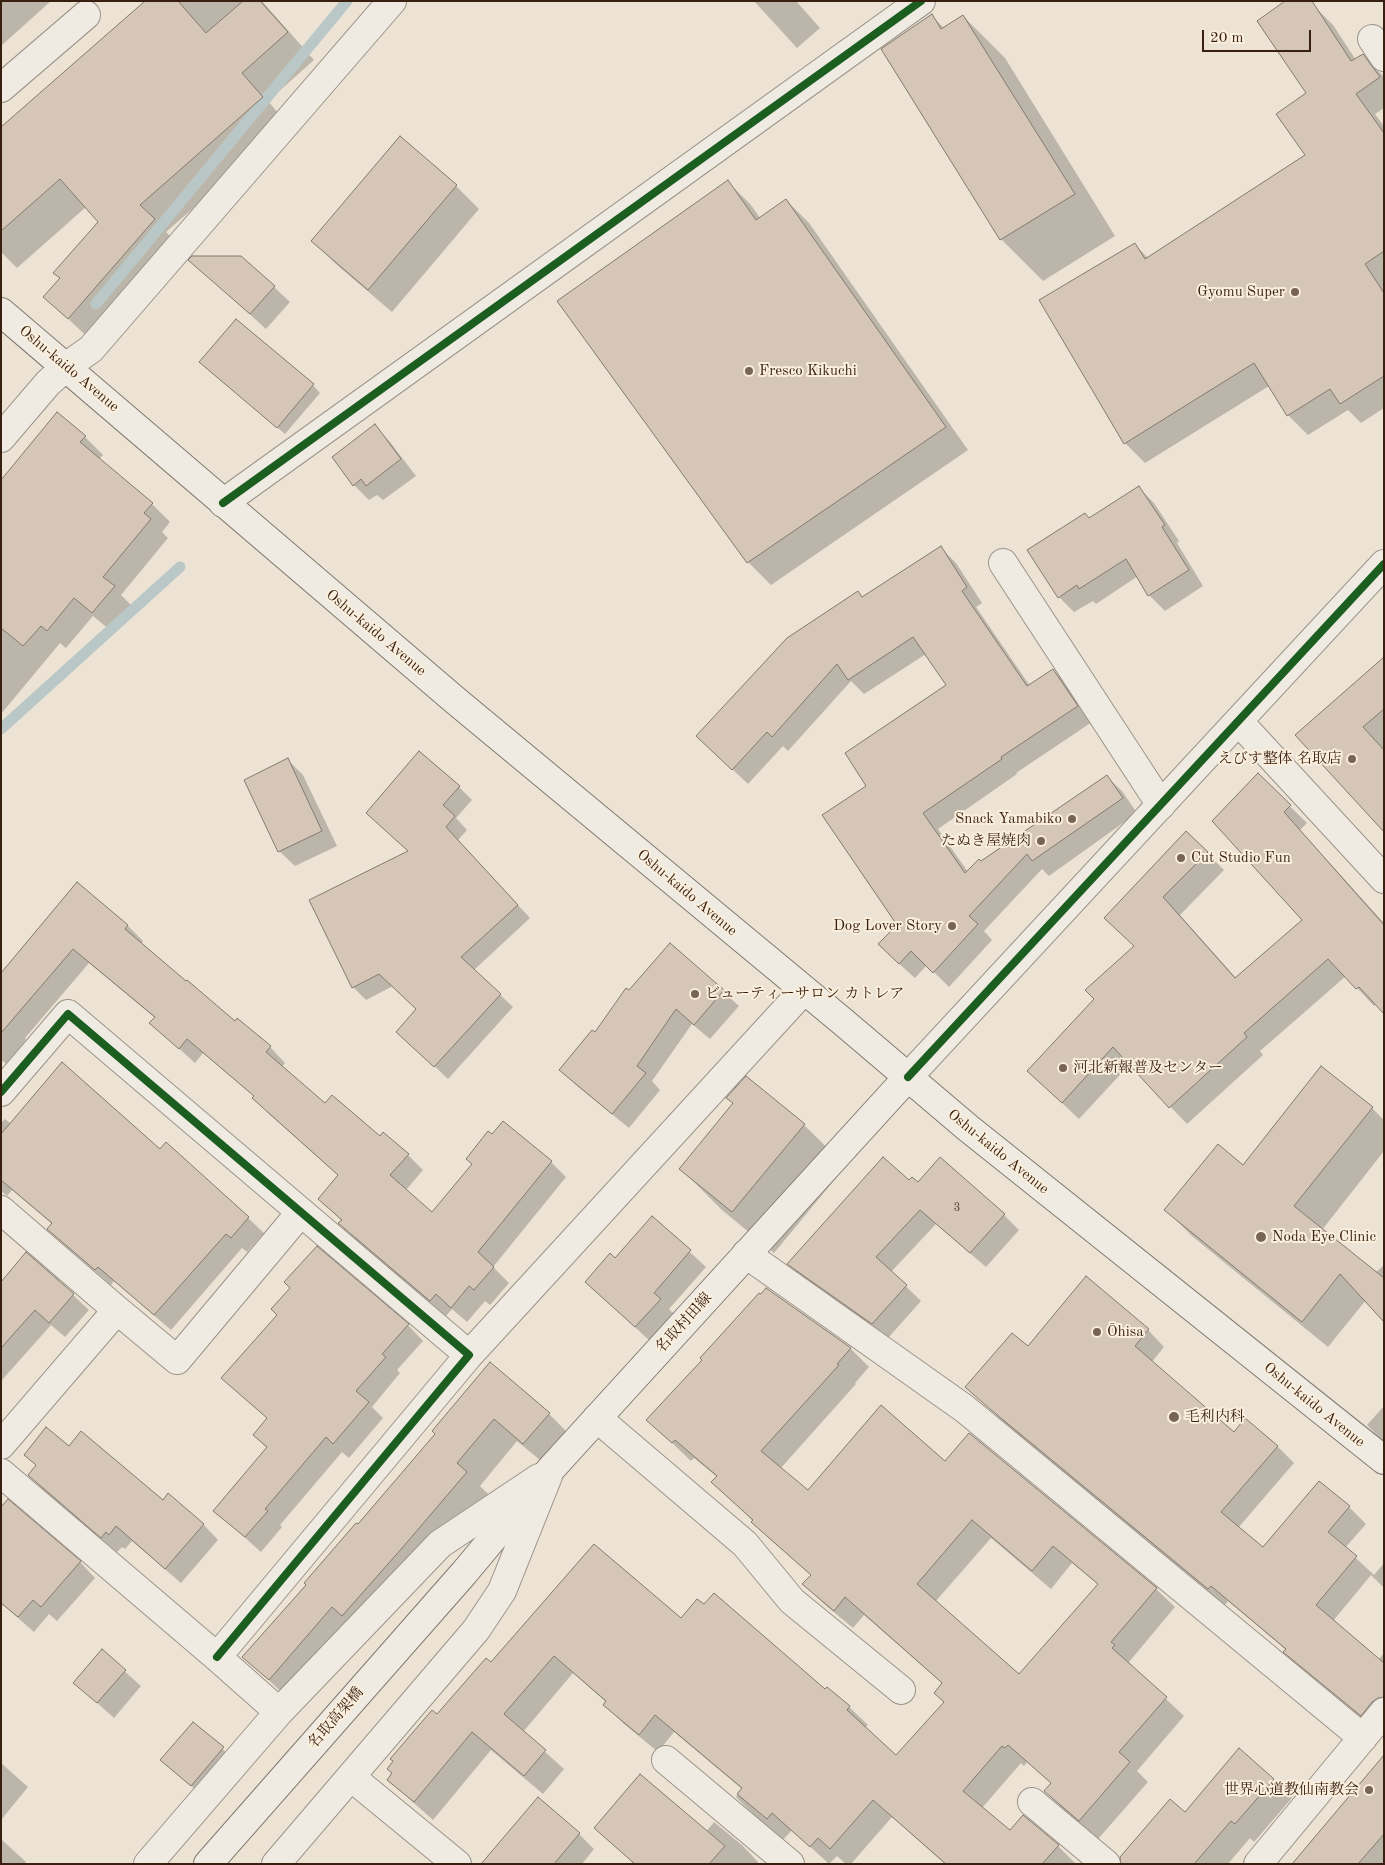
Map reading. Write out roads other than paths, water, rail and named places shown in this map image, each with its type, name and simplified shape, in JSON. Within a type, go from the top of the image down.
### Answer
[{"type":"street","points":[[1,438],[48,383],[67,366],[91,349],[392,1]]},
{"type":"street","points":[[223,503],[921,1]]},
{"type":"street","points":[[1,88],[86,15]]},
{"type":"street","name":"Oshu-kaido Avenue","points":[[1,312],[67,366],[223,503],[456,701],[976,1134],[1384,1460]]},
{"type":"street","points":[[1002,563],[1161,805]]},
{"type":"street","name":"名取村田線","points":[[464,1573],[596,1418],[908,1077],[1384,564]]},
{"type":"street","points":[[1239,722],[1384,879]]},
{"type":"street","points":[[217,1657],[468,1355],[804,990]]},
{"type":"street","points":[[1,1092],[68,1014],[468,1355]]},
{"type":"street","points":[[1,1210],[177,1360],[301,1212]]},
{"type":"street","points":[[746,1254],[965,1409],[1363,1738]]},
{"type":"street","points":[[1,1445],[117,1310]]},
{"type":"street","points":[[596,1418],[745,1544],[792,1601],[901,1690]]},
{"type":"street","points":[[148,1864],[279,1712],[440,1544],[550,1470]]},
{"type":"street","points":[[276,1864],[476,1630],[502,1591],[550,1470]]},
{"type":"street","points":[[1,1473],[279,1712]]},
{"type":"street","name":"名取高架橋","points":[[208,1864],[464,1573]]},
{"type":"street","points":[[1258,1864],[1384,1712]]},
{"type":"street","points":[[666,1760],[790,1864]]},
{"type":"street","points":[[351,1777],[456,1864]]},
{"type":"street","points":[[1032,1802],[1106,1864]]},
{"type":"waterway","points":[[96,304],[347,1]]},
{"type":"waterway","points":[[1,729],[180,567]]},
{"type":"place","name":"Gyomu Super","points":[[1295,292]]},
{"type":"place","name":"Fresco Kikuchi","points":[[749,371]]},
{"type":"place","name":"えびす整体 名取店","points":[[1352,759]]},
{"type":"place","name":"Snack Yamabiko","points":[[1072,819]]},
{"type":"place","name":"たぬき屋焼肉","points":[[1041,841]]},
{"type":"place","name":"Cut Studio Fun","points":[[1181,858]]},
{"type":"place","name":"Dog Lover Story","points":[[952,926]]},
{"type":"place","name":"ビューティーサロン カトレア","points":[[695,994]]},
{"type":"place","name":"河北新報普及センター","points":[[1063,1068]]},
{"type":"place","name":"Noda Eye Clinic","points":[[1261,1237]]},
{"type":"place","name":"Ōhisa","points":[[1097,1332]]},
{"type":"place","name":"毛利内科","points":[[1174,1417]]},
{"type":"place","name":"世界心道教仙南教会","points":[[1369,1790]]}]
